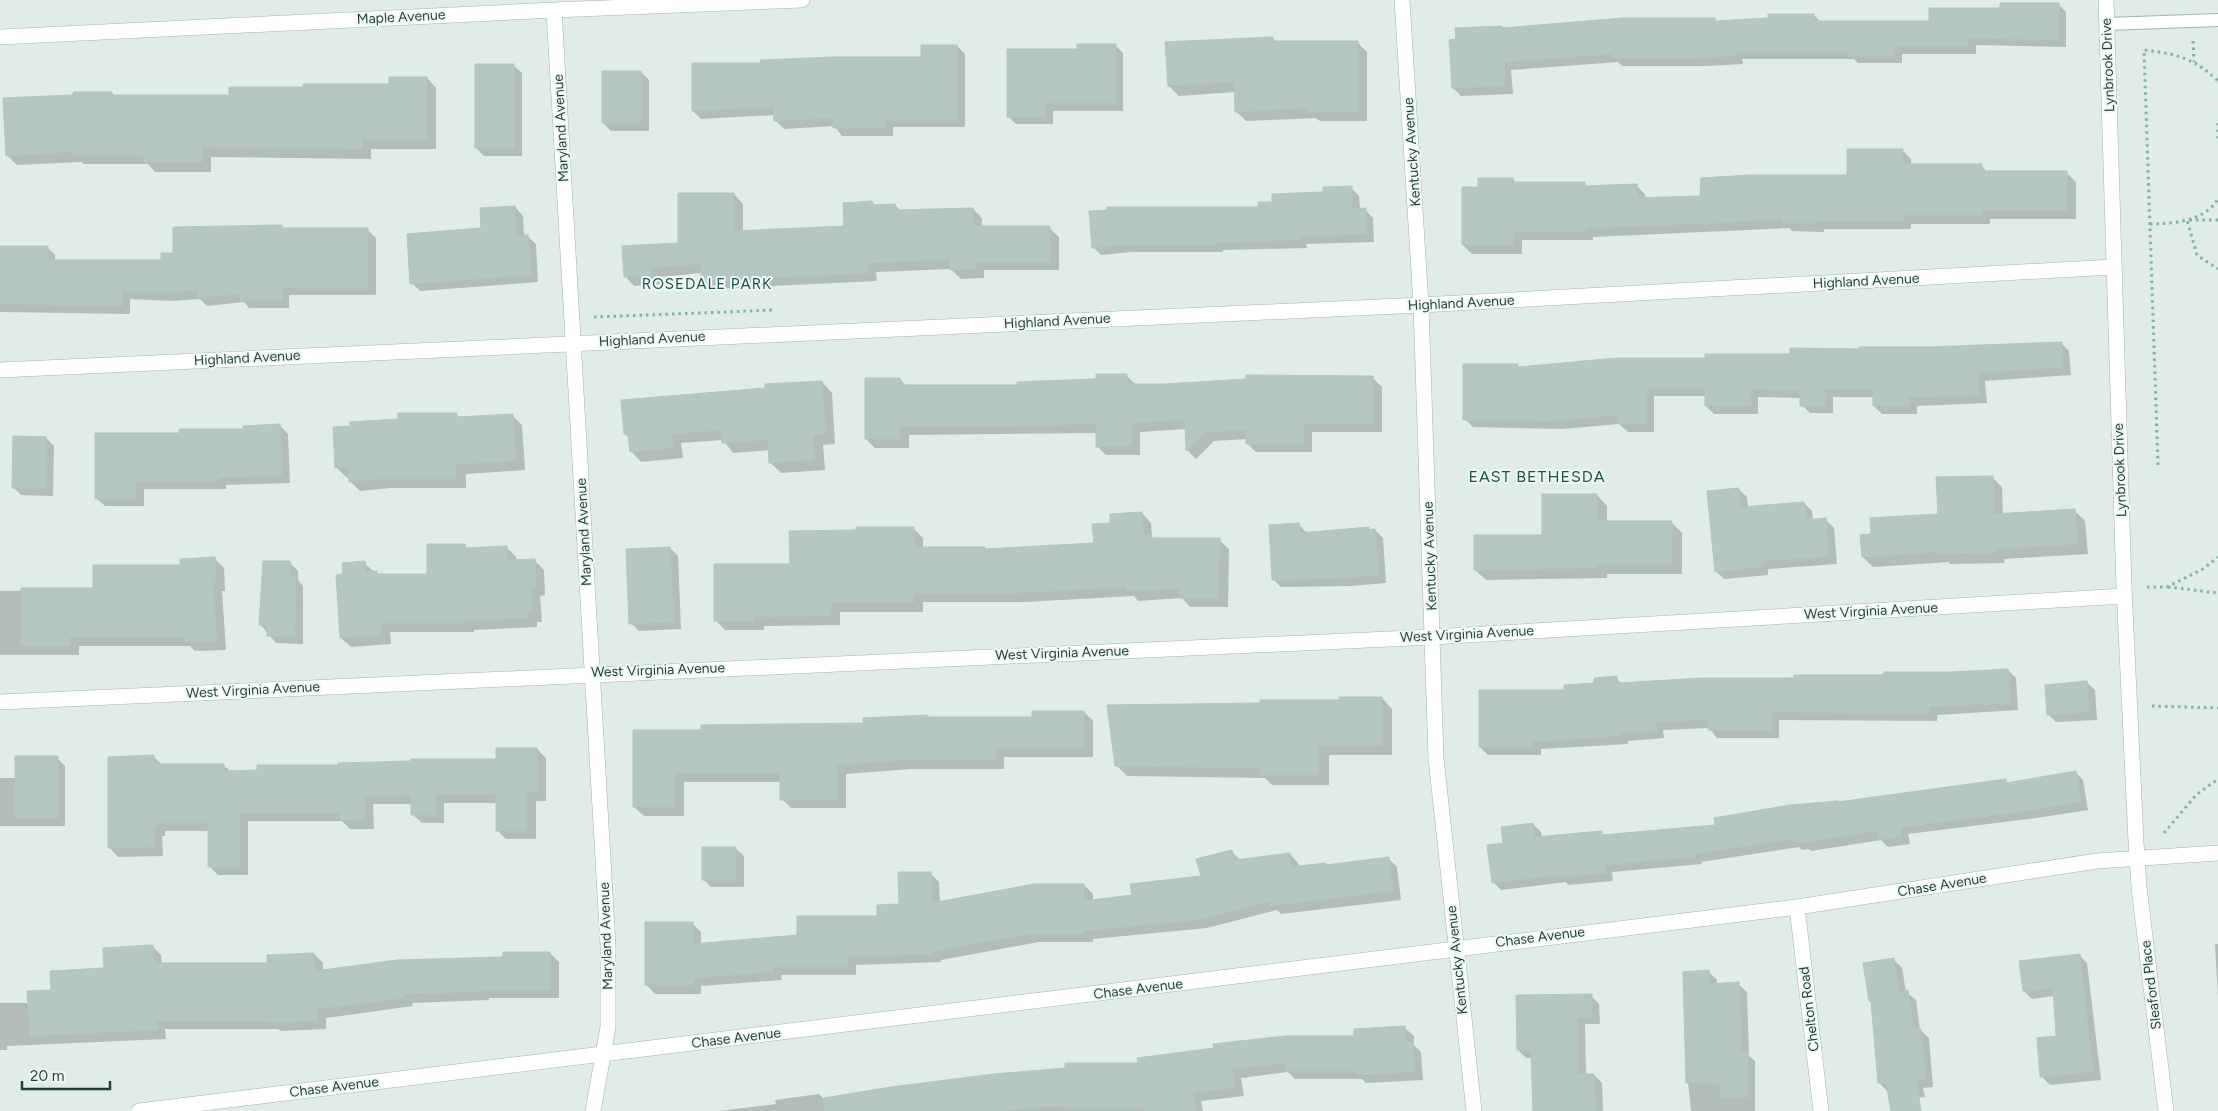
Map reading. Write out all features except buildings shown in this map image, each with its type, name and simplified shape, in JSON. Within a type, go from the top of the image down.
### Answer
[{"type":"street","name":"Maple Avenue","points":[[0,37],[802,0]]},
{"type":"street","name":"Kentucky Avenue","points":[[1402,0],[1421,305],[1436,758],[1474,1111]]},
{"type":"street","name":"Lynbrook Drive","points":[[2106,0],[2124,592],[2137,858]]},
{"type":"street","name":"Maryland Avenue","points":[[554,10],[608,946],[608,1027],[593,1111]]},
{"type":"street","name":"Highland Avenue","points":[[0,370],[574,342],[1421,305],[2113,267]]},
{"type":"street","name":"West Virginia Avenue","points":[[0,702],[591,673],[1433,637],[2124,592]]},
{"type":"street","points":[[2137,858],[2218,853]]},
{"type":"street","name":"Chase Avenue","points":[[139,1111],[1797,907],[2097,861],[2137,858]]},
{"type":"street","name":"Sleaford Place","points":[[2137,858],[2166,1111]]},
{"type":"street","name":"Chelton Road","points":[[1797,907],[1821,1111]]},
{"type":"lane","points":[[2107,24],[2218,20]]},
{"type":"path","points":[[2158,466],[2144,50],[2189,58],[2207,70],[2218,81]]},
{"type":"path","points":[[2218,123],[2218,140]]},
{"type":"path","points":[[2187,220],[2204,212],[2218,198]]},
{"type":"path","points":[[2150,224],[2187,220],[2218,220]]},
{"type":"path","points":[[2187,220],[2197,255],[2218,269]]},
{"type":"path","points":[[588,317],[777,310]]},
{"type":"path","points":[[2167,587],[2203,569],[2218,557]]},
{"type":"path","points":[[2124,592],[2167,587],[2218,593]]},
{"type":"path","points":[[2129,705],[2218,708]]},
{"type":"path","points":[[2160,838],[2196,795],[2218,780]]},
{"type":"district","name":"ROSEDALE PARK","points":[[707,284]]},
{"type":"district","name":"EAST BETHESDA","points":[[1537,476]]}]
